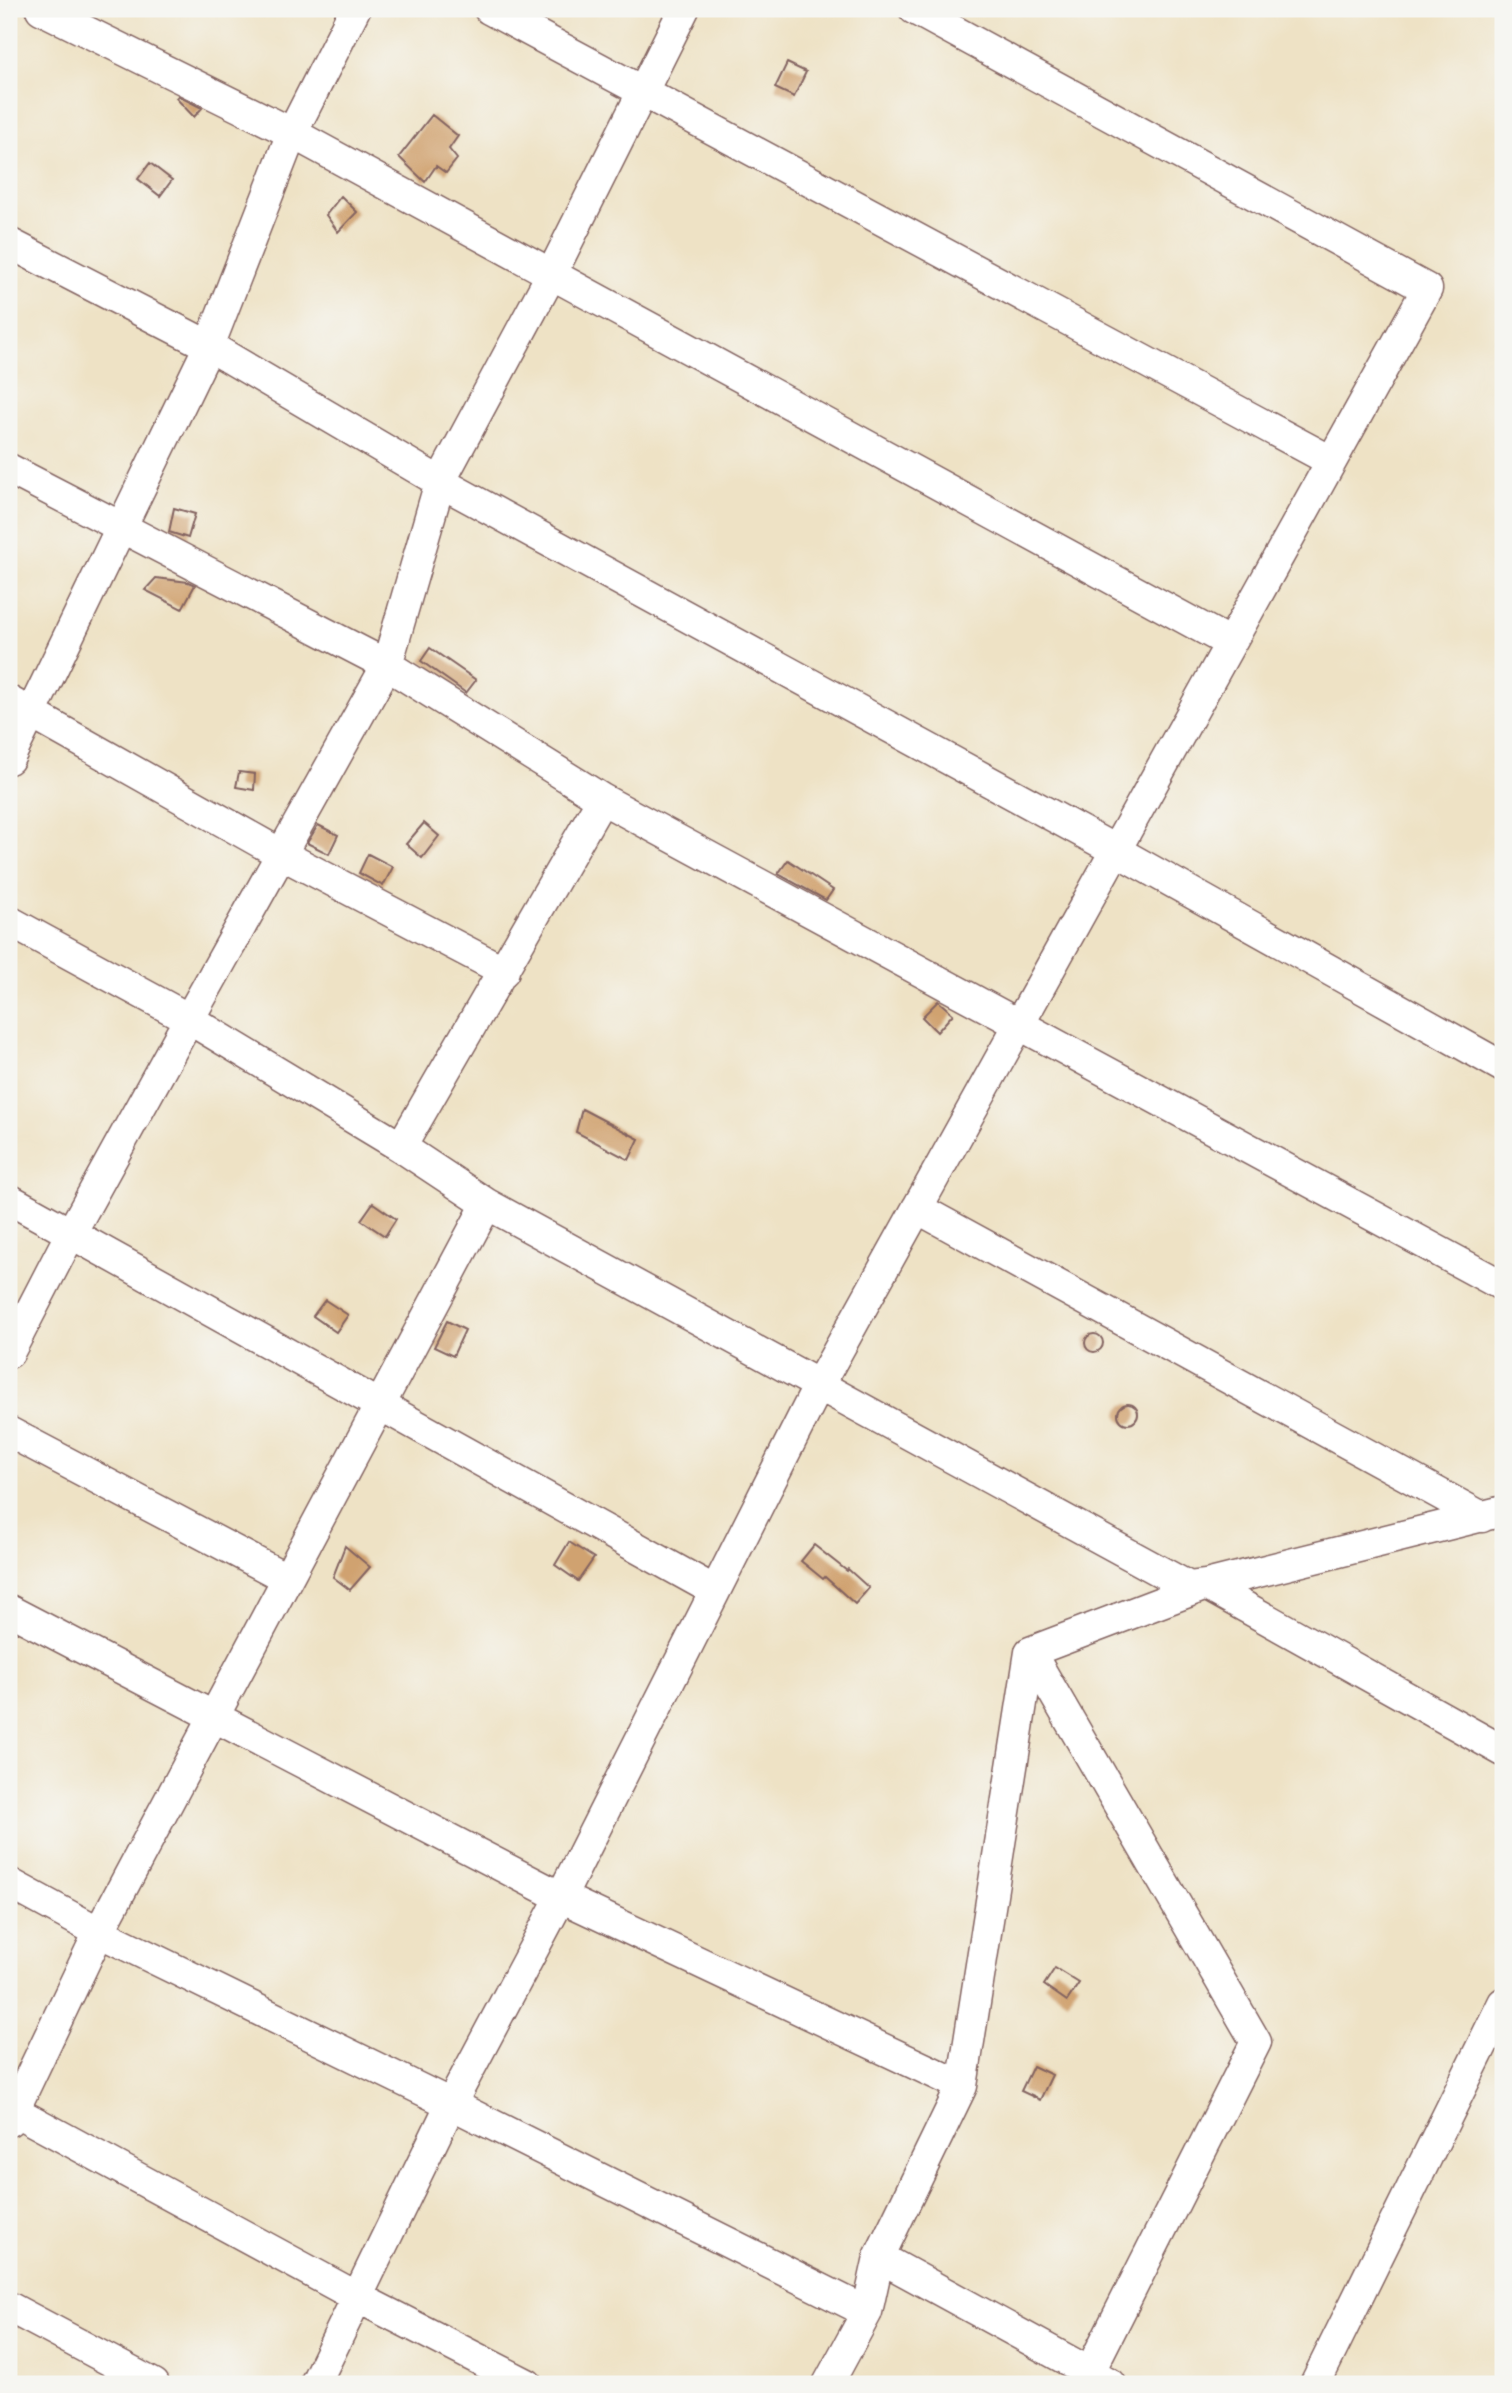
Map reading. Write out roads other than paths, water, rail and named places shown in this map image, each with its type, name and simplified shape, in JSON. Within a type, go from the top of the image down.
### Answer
[{"type":"street","points":[[41,9],[292,134],[1230,643]]},
{"type":"street","points":[[9,759],[20,706],[121,525],[209,346],[292,134],[355,9]]},
{"type":"street","points":[[489,9],[1331,461]]},
{"type":"street","points":[[9,1353],[71,1233],[387,664],[440,482],[551,275],[684,9]]},
{"type":"street","points":[[315,2384],[451,2104],[561,1897],[819,1385],[1427,289],[914,9]]},
{"type":"street","points":[[9,243],[209,346],[440,482],[1115,850],[1503,1067]]},
{"type":"street","points":[[9,469],[387,664],[602,799],[1503,1286]]},
{"type":"street","points":[[20,706],[281,854],[503,971]]},
{"type":"street","points":[[401,1147],[602,799]]},
{"type":"street","points":[[9,922],[189,1019],[401,1147],[487,1204],[1189,1587],[1206,1585],[1503,1751]]},
{"type":"street","points":[[9,1199],[715,1591]]},
{"type":"street","points":[[487,1204],[99,1932],[10,2113],[527,2384]]},
{"type":"street","points":[[917,1208],[1492,1514]]},
{"type":"street","points":[[9,1432],[286,1578]]},
{"type":"street","points":[[1030,1653],[1206,1585],[1492,1514]]},
{"type":"street","points":[[9,1610],[212,1718],[561,1897],[962,2087]]},
{"type":"street","points":[[828,2384],[867,2312],[879,2257],[962,2087],[1030,1653]]},
{"type":"street","points":[[879,2257],[1101,2378],[1256,2042],[1030,1653]]},
{"type":"street","points":[[9,1882],[99,1932],[867,2312]]},
{"type":"street","points":[[1315,2384],[1503,2003]]},
{"type":"street","points":[[9,2307],[154,2384]]}]
